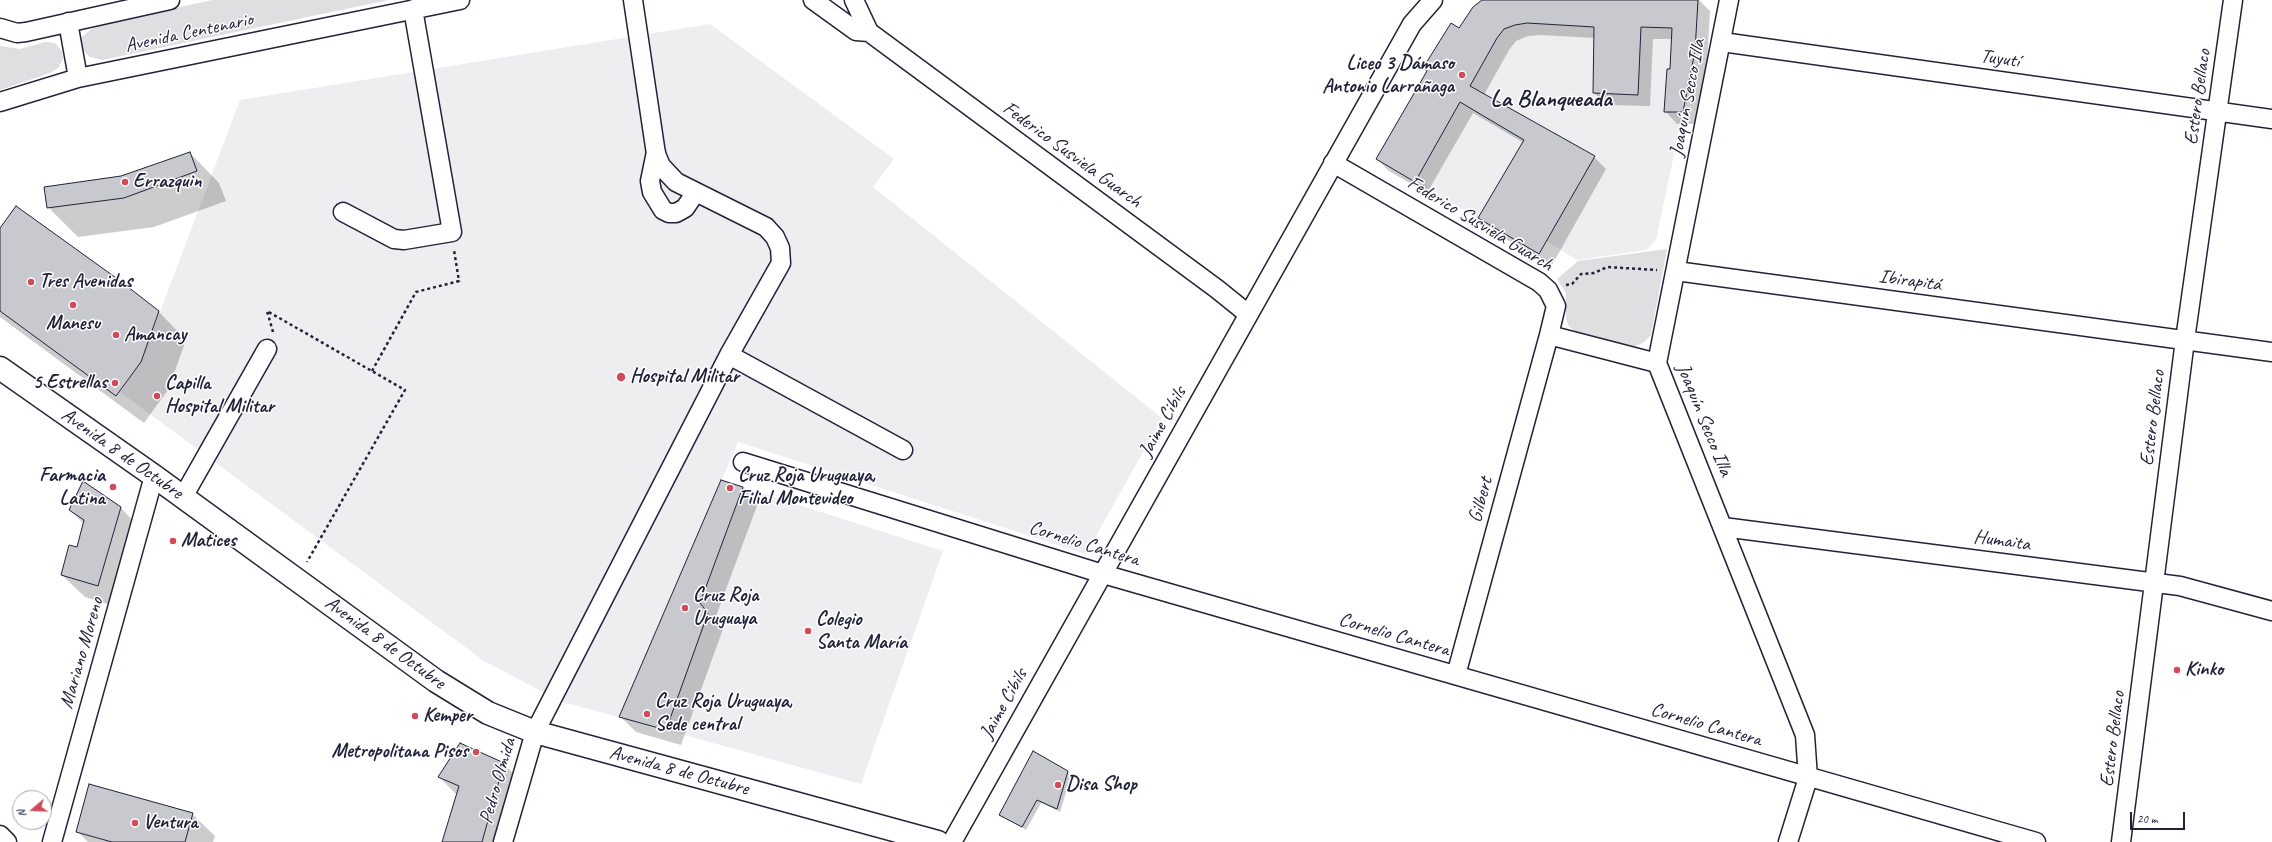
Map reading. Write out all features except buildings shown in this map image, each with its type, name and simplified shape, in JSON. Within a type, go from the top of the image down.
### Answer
[{"type":"main road","name":"Avenida 8 de Octubre","points":[[0,368],[154,476],[436,681],[488,713],[534,732],[938,842]]},
{"type":"street","name":"Avenida Centenario","points":[[0,28],[17,33],[170,0]]},
{"type":"street","name":"Avenida Centenario","points":[[0,102],[78,78],[460,0]]},
{"type":"street","points":[[633,0],[656,152],[650,181],[652,192],[663,210],[669,213],[676,213],[685,208],[696,192]]},
{"type":"street","name":"Federico Susviela Guarch","points":[[813,0],[856,31],[869,32]]},
{"type":"street","name":"Federico Susviela Guarch","points":[[854,0],[869,32],[1210,284],[1248,314]]},
{"type":"street","name":"Jaime Cibils","points":[[1412,24],[1417,0]]},
{"type":"street","name":"Jaime Cibils","points":[[952,842],[1412,24],[1433,0]]},
{"type":"street","name":"Joaquín Secco Illa","points":[[1728,0],[1722,42],[1657,363],[1804,735],[1808,778],[1788,842]]},
{"type":"street","name":"Estero Bellaco","points":[[2121,842],[2185,340],[2219,112],[2233,0]]},
{"type":"street","points":[[343,212],[394,239],[404,240],[452,232],[413,9]]},
{"type":"street","points":[[68,22],[78,78]]},
{"type":"street","name":"Tuyutí","points":[[1722,42],[2272,119]]},
{"type":"street","name":"Pedro Olmida","points":[[504,842],[534,732],[729,355],[780,263],[780,248],[775,236],[766,227],[696,192],[668,175],[661,166],[656,152]]},
{"type":"street","name":"Federico Susviela Guarch","points":[[1333,163],[1538,282],[1548,290],[1554,299],[1556,311],[1549,335]]},
{"type":"street","name":"Ibirapitá","points":[[1676,271],[2272,352]]},
{"type":"street","points":[[1549,335],[1657,363]]},
{"type":"street","name":"Gilbert","points":[[1456,676],[1549,335]]},
{"type":"street","points":[[183,497],[267,349]]},
{"type":"street","points":[[729,355],[903,450]]},
{"type":"street","name":"Cornelio Cantera","points":[[743,462],[1103,574],[1808,778],[2036,842]]},
{"type":"street","name":"Mariano Moreno","points":[[52,842],[154,476]]},
{"type":"street","name":"Humaita","points":[[1723,527],[2155,584],[2180,586],[2272,611]]},
{"type":"street","points":[[0,835],[7,842]]},
{"type":"path","points":[[372,371],[416,292],[459,281],[452,232]]},
{"type":"path","points":[[1548,290],[1572,284],[1581,274],[1594,273],[1607,267],[1676,271]]},
{"type":"path","points":[[267,349],[275,338],[267,311],[405,390],[296,579]]},
{"type":"shaded area","points":[[212,0],[389,0],[102,60],[90,57],[82,49],[82,37],[99,25]]},
{"type":"shaded area","points":[[1482,0],[1698,0],[1695,51],[1683,112],[1656,240],[1646,250],[1577,260],[1546,241],[1539,254],[1376,159],[1426,71],[1423,68],[1451,23],[1459,28],[1473,7]]},
{"type":"shaded area","name":"Hospital Militar","points":[[710,24],[894,159],[873,187],[1162,418],[1086,554],[738,442],[619,717],[562,702],[484,661],[120,392],[141,362],[240,100]]},
{"type":"shaded area","points":[[45,42],[55,43],[62,51],[63,59],[58,68],[50,73],[0,90],[0,46],[20,49]]},
{"type":"shaded area","points":[[1667,249],[1651,335],[1644,342],[1634,347],[1618,344],[1575,332],[1568,325],[1566,318],[1566,293],[1557,279],[1578,261]]},
{"type":"shaded area","name":"Colegio Santa María","points":[[743,487],[943,551],[861,784],[666,730],[708,613],[700,603]]},
{"type":"place","name":"Liceo 3 Dámaso Antonio Larrañaga","points":[[1462,75]]},
{"type":"place","name":"Errazquin","points":[[125,182]]},
{"type":"place","name":"Tres Avenidas","points":[[31,282]]},
{"type":"place","name":"Manesu","points":[[73,305]]},
{"type":"place","name":"Amancay","points":[[116,335]]},
{"type":"place","name":"Hospital Militar","points":[[621,377]]},
{"type":"place","name":"5 Estrellas","points":[[115,383]]},
{"type":"place","name":"Capilla Hospital Militar","points":[[157,396]]},
{"type":"place","name":"Farmacia Latina","points":[[113,487]]},
{"type":"place","name":"Cruz Roja Uruguaya, Filial Montevideo","points":[[730,488]]},
{"type":"place","name":"Matices","points":[[173,541]]},
{"type":"place","name":"Cruz Roja Uruguaya","points":[[685,608]]},
{"type":"place","name":"Colegio Santa María","points":[[808,631]]},
{"type":"place","name":"Kinko","points":[[2177,670]]},
{"type":"place","name":"Cruz Roja Uruguaya, Sede central","points":[[647,714]]},
{"type":"place","name":"Kemper","points":[[415,716]]},
{"type":"place","name":"Metropolitana Pisos","points":[[476,752]]},
{"type":"place","name":"Disa Shop","points":[[1058,785]]},
{"type":"place","name":"Ventura","points":[[135,823]]},
{"type":"district","name":"La Blanqueada","points":[[1551,100]]}]
